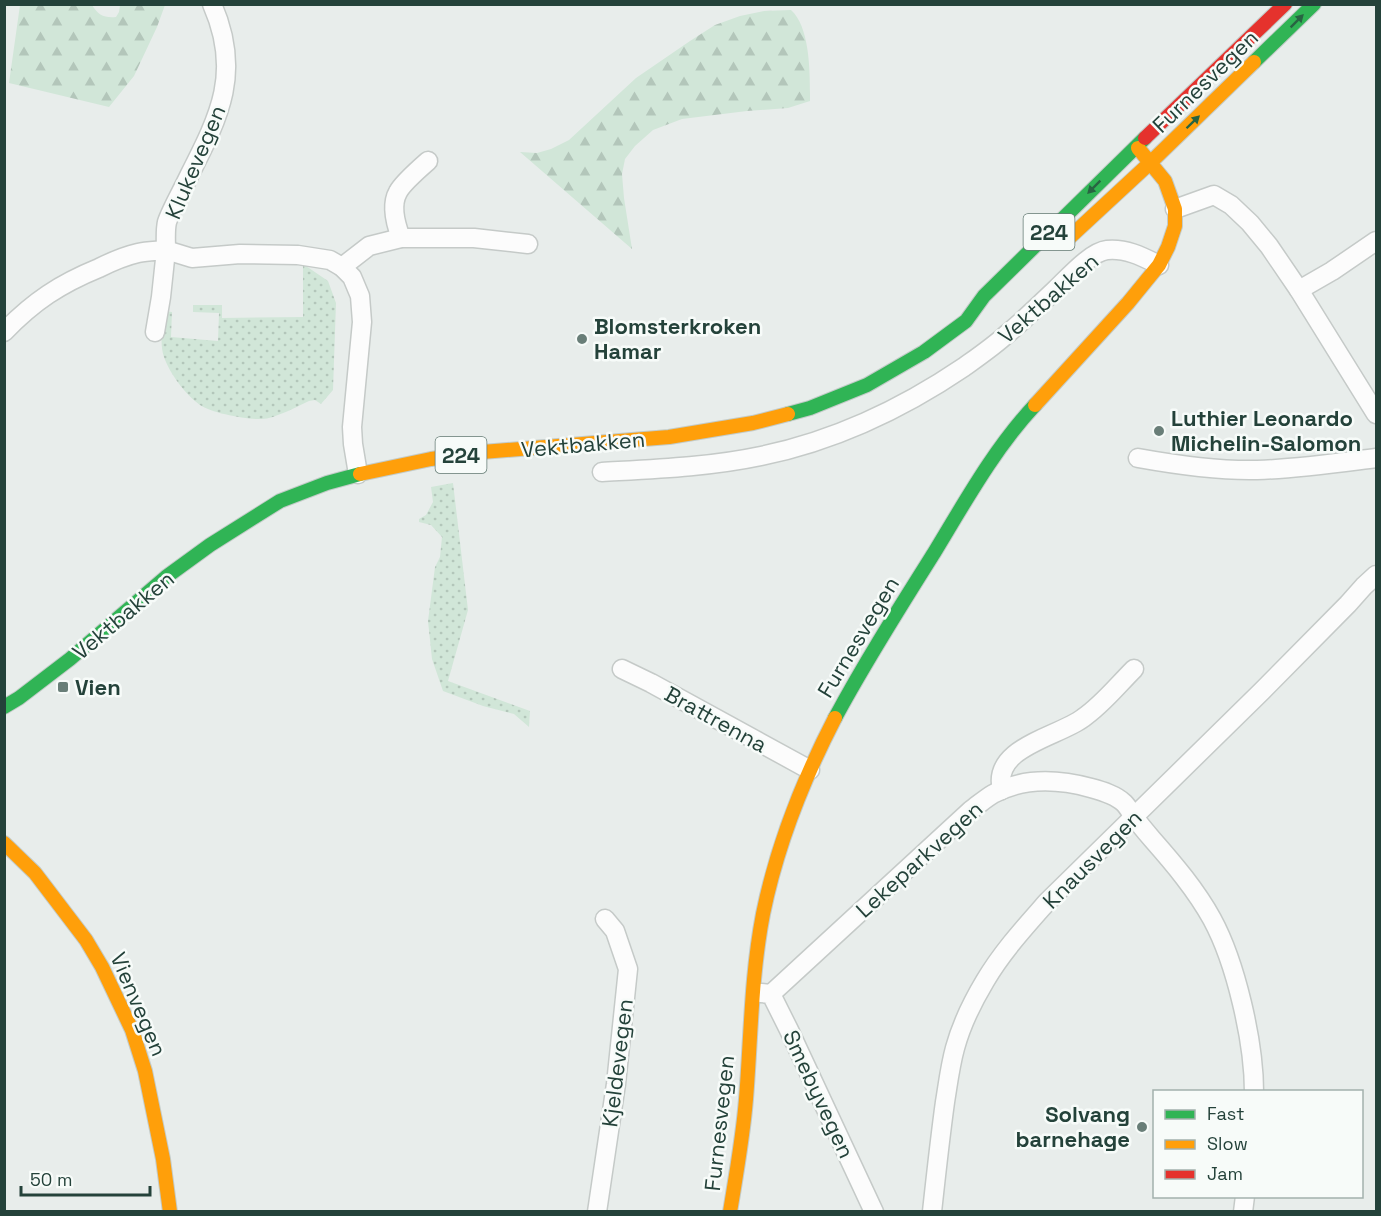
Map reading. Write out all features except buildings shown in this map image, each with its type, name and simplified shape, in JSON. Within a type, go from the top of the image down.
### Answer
[{"type":"main road","name":"Furnesvegen","points":[[730,1212],[746,1103],[757,950],[783,837],[810,770],[856,680],[992,458],[1019,422],[1128,303],[1159,265],[1175,226],[1175,209],[1165,181],[1136,146],[1285,4]]},
{"type":"main road","name":"Furnesvegen","points":[[1063,244],[1314,4]]},
{"type":"main road","name":"Vektbakken","points":[[4,707],[70,659],[166,577],[210,544],[280,501],[327,483],[431,459],[482,452],[669,437],[753,423],[810,408],[867,385],[924,352],[966,321],[984,296],[1136,146]]},
{"type":"main road","name":"224","points":[[966,321],[992,307]]},
{"type":"main road","name":"Vienvegen","points":[[4,843],[35,873],[87,940],[132,1030],[145,1071],[163,1159],[170,1212]]},
{"type":"street","name":"Klukevegen","points":[[155,332],[161,297],[167,223],[211,133],[226,81],[226,50],[212,4]]},
{"type":"street","points":[[401,238],[396,225],[394,204],[398,192],[428,161]]},
{"type":"street","points":[[1175,209],[1214,195],[1231,205],[1250,223],[1299,290],[1377,414]]},
{"type":"street","points":[[358,474],[352,427],[362,322],[360,296],[352,277],[342,267],[369,246],[401,238],[474,238],[528,244]]},
{"type":"street","points":[[1299,290],[1377,241]]},
{"type":"street","name":"Klukevegen","points":[[4,332],[26,310],[51,291],[76,277],[138,254],[166,250],[192,258],[240,254],[298,255],[330,260],[342,267]]},
{"type":"street","name":"Vektbakken","points":[[602,472],[732,461],[798,447],[841,433],[896,408],[965,366],[1007,335],[1084,262],[1105,250],[1121,250],[1159,265]]},
{"type":"street","points":[[1138,458],[1197,468],[1257,470],[1377,458]]},
{"type":"street","name":"Knausvegen","points":[[932,1212],[950,1068],[962,1028],[984,982],[1001,957],[1017,935],[1047,902],[1377,575]]},
{"type":"street","name":"Brattrenna","points":[[622,669],[810,770]]},
{"type":"street","points":[[1002,790],[1001,773],[1014,755],[1026,746],[1082,719],[1134,669]]},
{"type":"street","name":"Lekeparkvegen","points":[[771,994],[971,810],[991,795],[1024,783],[1045,780],[1063,782],[1105,792],[1124,802],[1185,878],[1213,920],[1239,992],[1250,1047],[1254,1090]]},
{"type":"street","name":"Kjeldevegen","points":[[597,1212],[616,1084],[628,969],[615,931],[605,919]]},
{"type":"street","points":[[753,993],[771,994]]},
{"type":"street","name":"Smebyvegen","points":[[771,994],[874,1212]]},
{"type":"green space","points":[[20,5],[92,5],[102,15],[116,17],[120,5],[165,5],[134,76],[109,107],[9,83]]},
{"type":"green space","points":[[791,10],[798,18],[806,40],[810,101],[788,108],[682,119],[653,130],[635,146],[625,159],[622,174],[632,249],[520,152],[537,153],[569,140],[636,78],[715,25],[764,11]]},
{"type":"green space","points":[[303,266],[328,281],[336,303],[333,390],[321,404],[315,400],[309,401],[279,415],[262,419],[212,411],[200,405],[179,383],[164,357],[162,340],[164,311],[172,312],[171,337],[218,341],[219,313],[193,312],[193,305],[222,305],[222,318],[303,317]]},
{"type":"green space","points":[[453,483],[468,610],[448,681],[530,711],[529,727],[514,714],[483,706],[443,691],[432,659],[428,621],[435,567],[440,557],[442,537],[431,525],[419,522],[419,519],[426,515],[433,502],[431,487]]},
{"type":"traffic: fast","points":[[1254,62],[1314,4]]},
{"type":"traffic: fast","points":[[788,414],[810,408],[867,385],[924,352],[966,321],[984,296],[1145,138]]},
{"type":"traffic: fast","points":[[835,718],[858,676],[981,476],[1006,440],[1035,405]]},
{"type":"traffic: fast","points":[[4,707],[70,659],[166,577],[210,545],[280,501],[327,483],[360,474]]},
{"type":"traffic: slow","points":[[1070,237],[1254,62]]},
{"type":"traffic: slow","points":[[1035,405],[1128,303],[1159,265],[1168,247],[1175,226],[1175,209],[1165,181],[1138,148]]},
{"type":"traffic: slow","points":[[360,474],[431,459],[482,452],[669,437],[753,423],[788,414]]},
{"type":"traffic: slow","points":[[730,1212],[745,1113],[754,983],[763,914],[792,813],[835,718]]},
{"type":"traffic: slow","points":[[4,843],[35,873],[86,940],[102,967],[132,1030],[145,1071],[163,1159],[170,1212]]},
{"type":"traffic: jam","points":[[1145,138],[1285,4]]},
{"type":"place","name":"Blomsterkroken Hamar","points":[[582,339]]},
{"type":"place","name":"Luthier Leonardo Michelin-Salomon","points":[[1159,431]]},
{"type":"place","name":"Vien","points":[[63,687]]},
{"type":"place","name":"Solvang barnehage","points":[[1142,1127]]}]
